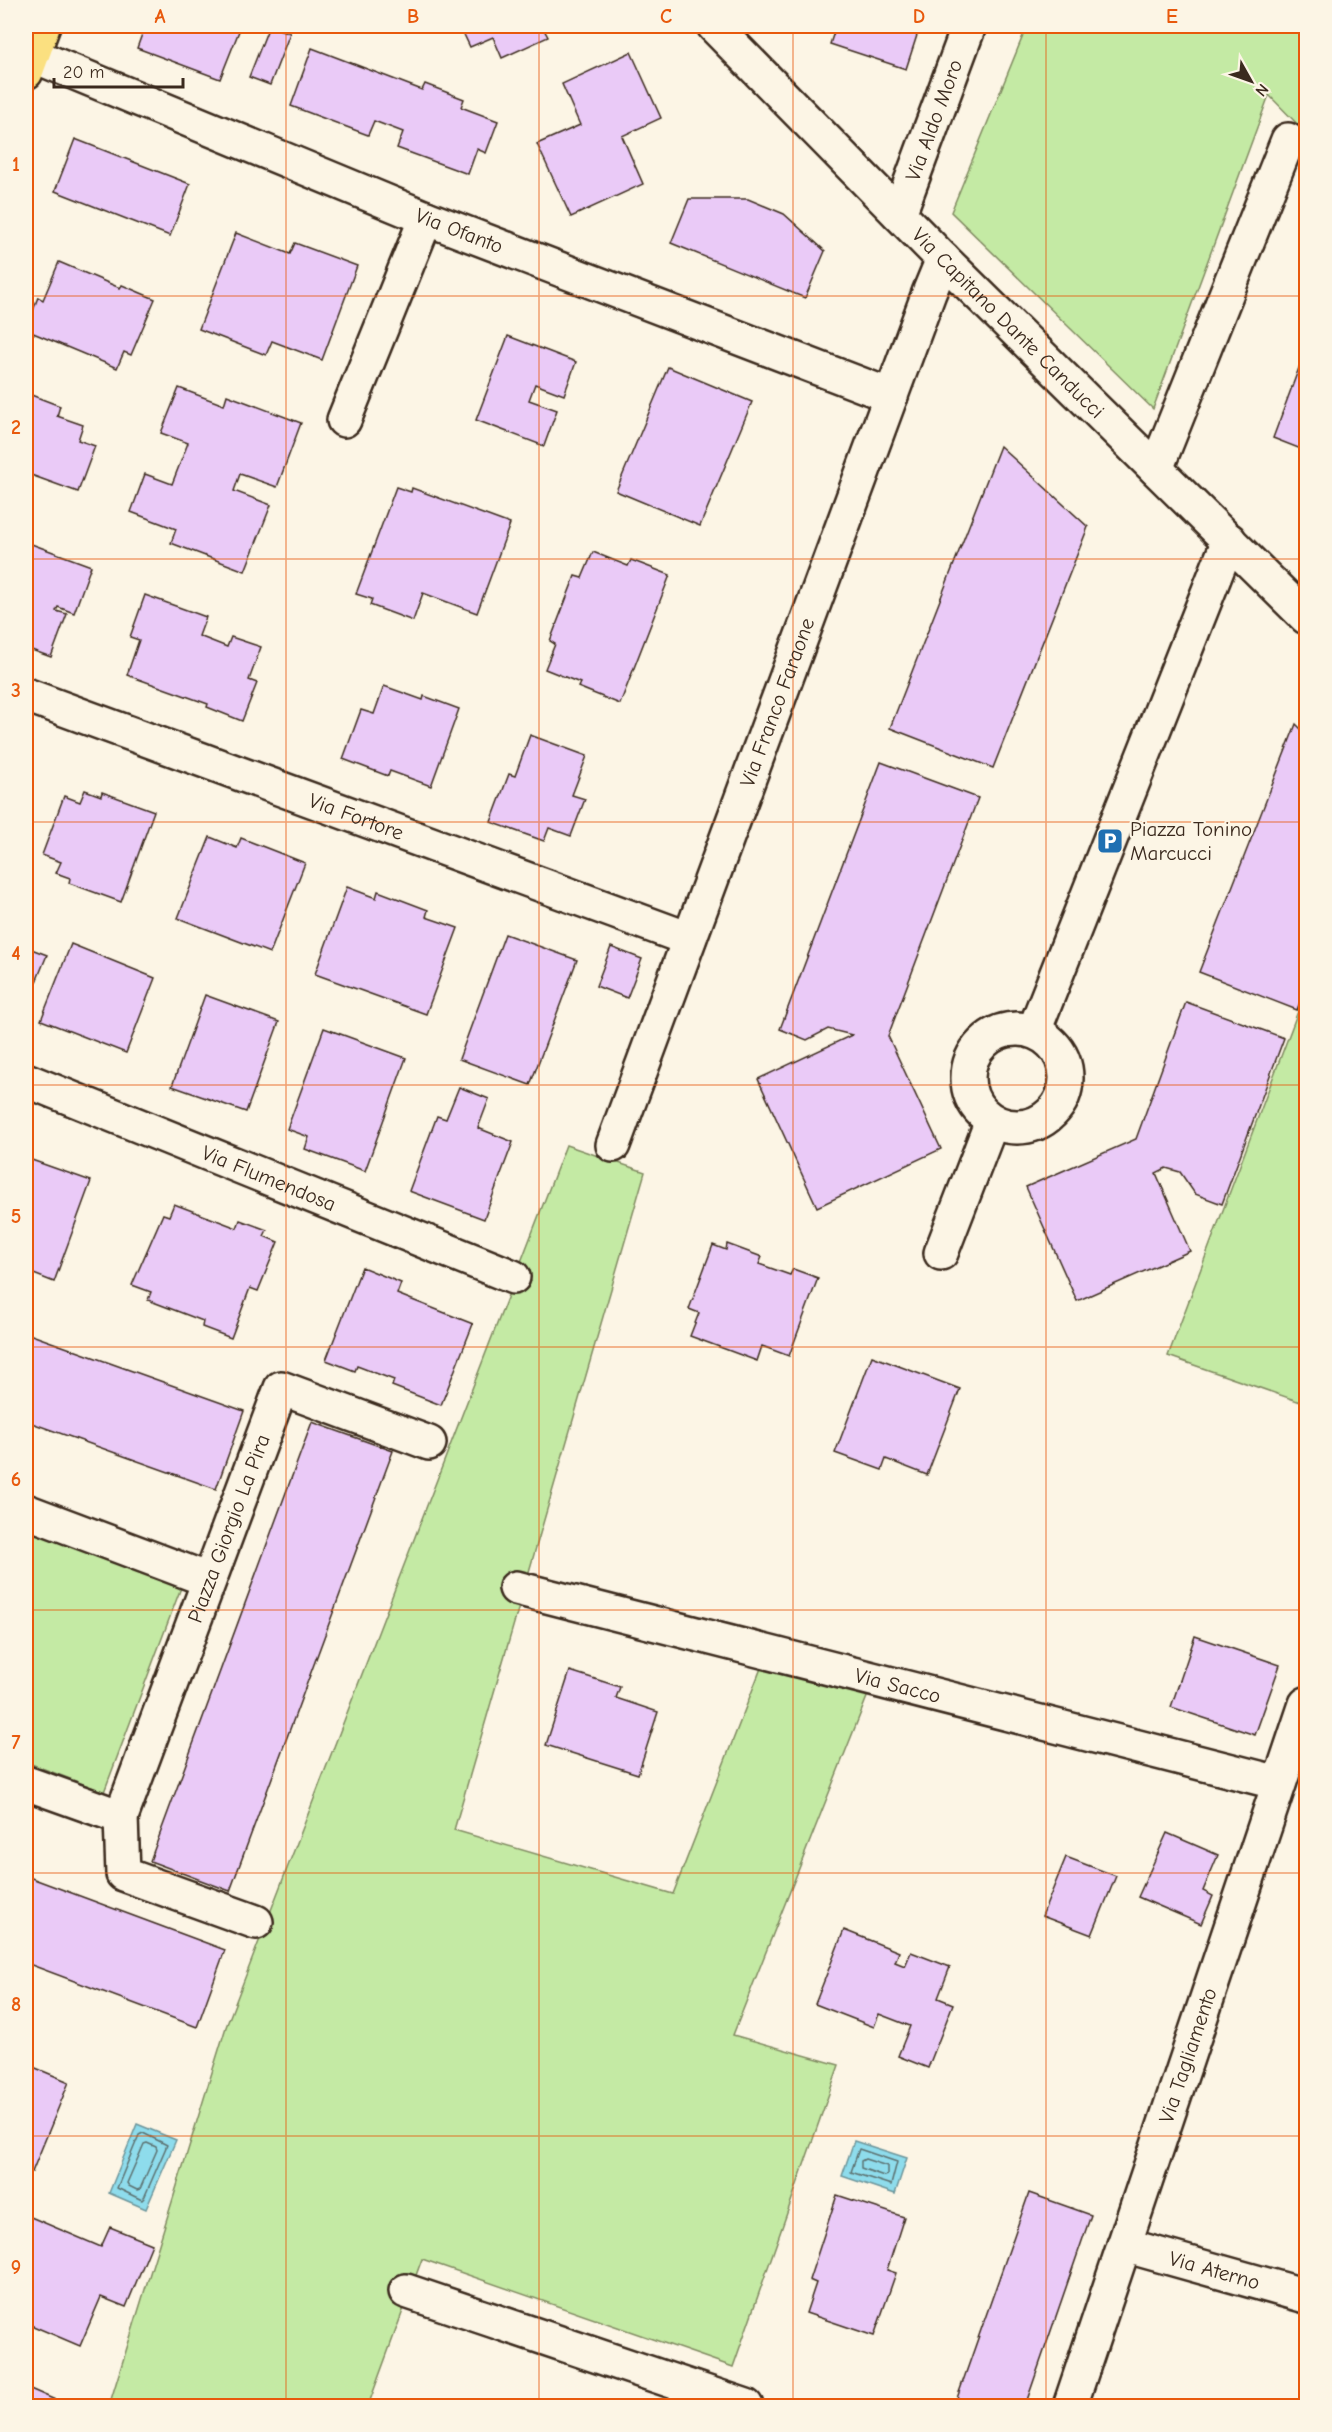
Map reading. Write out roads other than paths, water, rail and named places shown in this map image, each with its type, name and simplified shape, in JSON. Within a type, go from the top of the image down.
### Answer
[{"type":"street","name":"Via Capitano Dante Canducci","points":[[714,26],[943,259],[1306,617]]},
{"type":"street","name":"Via Aldo Moro","points":[[899,214],[969,26]]},
{"type":"street","name":"Via Ofanto","points":[[34,51],[426,218],[891,396]]},
{"type":"street","points":[[1156,469],[1288,140]]},
{"type":"street","points":[[344,420],[426,218]]},
{"type":"street","name":"Via Franco Faraone","points":[[613,1144],[943,259]]},
{"type":"street","points":[[1034,1031],[1229,540]]},
{"type":"street","name":"Via Fortore","points":[[26,695],[689,939]]},
{"type":"street","points":[[1018,1028],[1034,1031],[1048,1039],[1060,1052],[1065,1067],[1066,1083],[1062,1099],[1053,1113],[1024,1128],[1007,1127],[992,1121],[979,1111],[971,1097],[967,1082],[972,1058],[987,1038],[1002,1030],[1018,1028]]},
{"type":"street","name":"Via Flumendosa","points":[[26,1080],[513,1277]]},
{"type":"street","points":[[941,1253],[992,1121]]},
{"type":"street","name":"Piazza Giorgio La Pira","points":[[256,1922],[123,1874],[121,1817],[281,1388],[429,1443]]},
{"type":"street","points":[[26,1511],[209,1580]]},
{"type":"street","name":"Via Sacco","points":[[516,1588],[1279,1783]]},
{"type":"street","name":"Via Tagliamento","points":[[1070,2406],[1306,1704]]},
{"type":"street","points":[[26,1783],[121,1817]]},
{"type":"street","name":"Via Aterno","points":[[1124,2245],[1306,2296]]},
{"type":"street","points":[[406,2291],[746,2406]]},
{"type":"water","points":[[137,2124],[176,2140],[146,2209],[109,2193]]},
{"type":"water","points":[[854,2141],[907,2158],[895,2194],[842,2176]]},
{"type":"place","name":"Piazza Tonino Marcucci","points":[[1110,841]]}]
